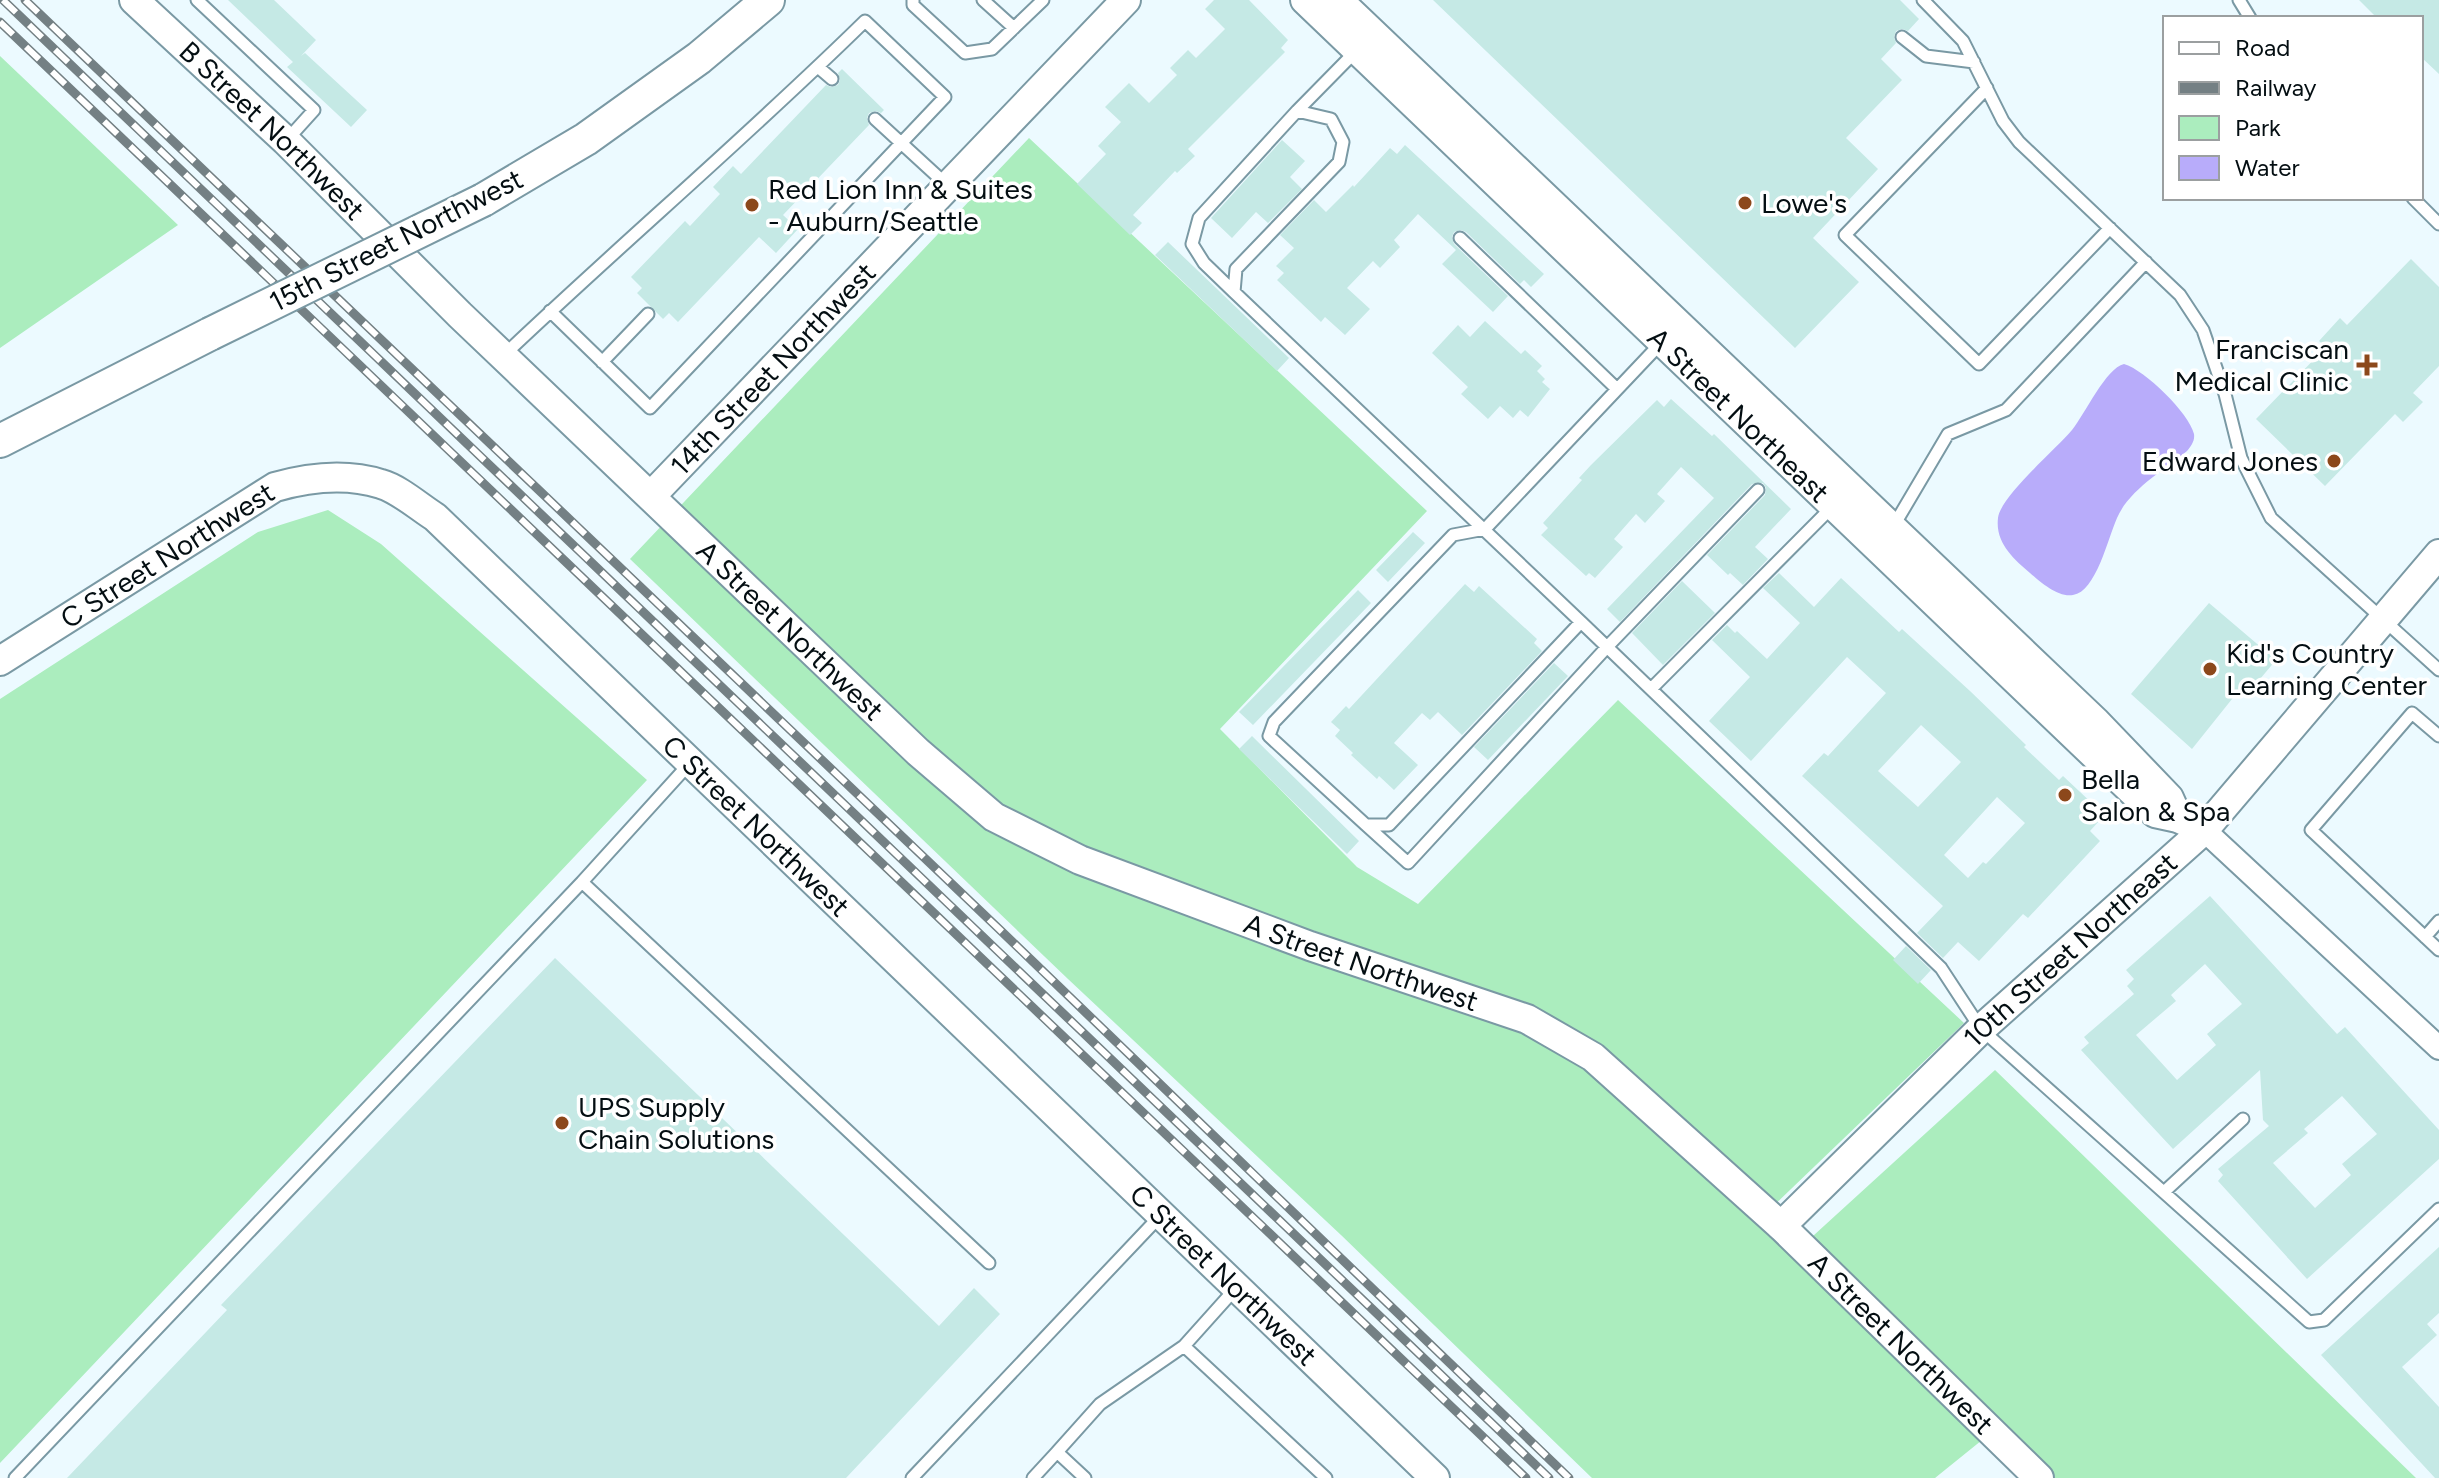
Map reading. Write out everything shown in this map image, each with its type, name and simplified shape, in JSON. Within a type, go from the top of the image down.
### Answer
[{"type":"main road","name":"15th Street Northwest","points":[[0,441],[483,200],[586,139],[699,58],[768,0]]},
{"type":"street","name":"B Street Northwest","points":[[134,0],[286,141],[503,356],[651,496]]},
{"type":"street","name":"A Street Northeast","points":[[1305,0],[1670,333],[1884,537],[2096,722],[2169,798],[2178,818],[2204,830],[2439,1048]]},
{"type":"street","name":"A Street Northeast","points":[[1338,0],[1670,333],[1834,505],[1884,537]]},
{"type":"street","name":"14th Street Northwest","points":[[651,496],[949,187],[1116,3]]},
{"type":"street","name":"C Street Northwest","points":[[0,661],[275,487],[303,479],[338,476],[383,484],[435,517],[1435,1478]]},
{"type":"street","name":"A Street Northwest","points":[[651,496],[918,752],[994,817],[1080,860],[1310,946],[1527,1019],[1593,1057],[1781,1226],[2039,1478]]},
{"type":"street","name":"10th Street Northeast","points":[[1781,1226],[1981,1029],[2204,830],[2439,554]]},
{"type":"lane","points":[[197,0],[314,110],[286,141]]},
{"type":"lane","points":[[913,0],[913,5],[965,53],[992,49],[1043,0]]},
{"type":"lane","points":[[983,0],[1014,28]]},
{"type":"lane","points":[[1923,0],[1963,41],[2003,121],[2019,142],[2180,295],[2199,320],[2225,394],[2241,458],[2271,518],[2439,670]]},
{"type":"lane","points":[[503,356],[550,311],[818,67],[865,21],[945,97],[650,408],[550,311]]},
{"type":"lane","points":[[1902,37],[1926,56],[1974,62]]},
{"type":"lane","points":[[1357,50],[1199,218],[1192,244],[1204,263],[1941,968],[1981,1029],[2309,1322],[2324,1320],[2439,1209]]},
{"type":"lane","points":[[818,67],[832,79]]},
{"type":"lane","points":[[1987,88],[1845,235],[1979,364],[2110,228]]},
{"type":"lane","points":[[1234,292],[1236,269],[1339,162],[1343,142],[1331,119],[1297,111]]},
{"type":"lane","points":[[875,119],[949,187]]},
{"type":"lane","points":[[2415,200],[2439,224]]},
{"type":"lane","points":[[1460,238],[1617,389]]},
{"type":"lane","points":[[1884,537],[1948,434],[2006,410],[2146,262]]},
{"type":"lane","points":[[602,362],[648,314]]},
{"type":"lane","points":[[1670,333],[1485,529],[1453,535],[1274,722],[1269,736],[1408,863],[1607,647],[1758,490]]},
{"type":"lane","points":[[1651,689],[1834,505]]},
{"type":"lane","points":[[1366,825],[1389,825],[1581,622]]},
{"type":"lane","points":[[2439,736],[2412,713],[2311,830],[2439,950]]},
{"type":"lane","points":[[15,1478],[582,882],[690,763]]},
{"type":"lane","points":[[582,882],[989,1263]]},
{"type":"lane","points":[[2425,937],[2439,921]]},
{"type":"lane","points":[[2164,1192],[2243,1119]]},
{"type":"lane","points":[[912,1478],[1161,1215]]},
{"type":"lane","points":[[1033,1478],[1100,1404],[1184,1346],[1237,1288]]},
{"type":"lane","points":[[1184,1346],[1326,1478]]},
{"type":"lane","points":[[1057,1452],[1085,1478]]},
{"type":"green space","points":[[0,56],[178,225],[0,348]]},
{"type":"green space","points":[[1029,138],[1427,511],[1220,729],[1357,867],[1418,904],[1618,700],[1964,1023],[1767,1212],[1802,1246],[1995,1070],[2416,1478],[2039,1478],[1992,1432],[1935,1478],[1592,1478],[630,559]]},
{"type":"green space","points":[[328,510],[381,544],[647,780],[0,1463],[0,699],[258,532]]},
{"type":"water","points":[[2124,364],[2154,383],[2175,404],[2190,425],[2194,439],[2187,451],[2130,498],[2117,518],[2095,575],[2088,585],[2073,595],[2062,594],[2039,581],[2012,556],[1999,535],[1998,518],[2008,498],[2072,430],[2110,374]]},
{"type":"building","points":[[228,0],[274,0],[316,40],[301,56],[305,53],[367,110],[351,127],[287,67],[293,62]]},
{"type":"building","points":[[1214,0],[1249,0],[1288,40],[1281,48],[1285,52],[1188,149],[1195,156],[1177,173],[1175,171],[1133,215],[1142,223],[1130,235],[1077,184],[1106,154],[1098,146],[1121,122],[1105,107],[1129,83],[1149,103],[1177,75],[1170,68],[1188,50],[1196,58],[1225,29],[1205,9]]},
{"type":"building","name":"Lowe's","points":[[1433,0],[1900,0],[1919,19],[1908,31],[1896,31],[1896,43],[1881,59],[1902,80],[1846,138],[1878,169],[1813,238],[1859,282],[1795,348]]},
{"type":"building","points":[[2359,0],[2439,0],[2439,74],[2423,59],[2423,16],[2375,16]]},
{"type":"building","name":"Red Lion Inn & Suites - Auburn/Seattle","points":[[842,69],[884,110],[869,113],[869,125],[783,215],[798,229],[776,253],[759,237],[678,322],[669,313],[663,319],[637,293],[642,288],[631,277],[685,221],[690,226],[720,194],[713,187],[733,166],[741,174],[826,85],[838,85],[838,73]]},
{"type":"building","points":[[1282,140],[1305,161],[1290,177],[1302,189],[1268,223],[1256,212],[1232,238],[1211,218]]},
{"type":"building","points":[[1405,145],[1544,274],[1531,287],[1524,280],[1520,284],[1466,232],[1454,232],[1454,244],[1508,296],[1493,312],[1442,264],[1456,250],[1418,214],[1394,240],[1400,247],[1380,268],[1373,261],[1347,288],[1370,309],[1345,335],[1325,317],[1321,322],[1277,280],[1284,273],[1276,266],[1294,248],[1280,235],[1314,200],[1326,212],[1390,148],[1397,154]]},
{"type":"building","points":[[1168,242],[1289,358],[1277,371],[1155,255]]},
{"type":"building","points":[[2411,259],[2439,287],[2439,366],[2413,393],[2423,402],[2403,422],[2395,414],[2325,486],[2256,419],[2326,347],[2319,341],[2340,318],[2347,325]]},
{"type":"building","points":[[1485,321],[1521,354],[1525,350],[1542,366],[1537,371],[1550,389],[1528,417],[1520,410],[1513,418],[1500,406],[1488,419],[1461,394],[1468,387],[1432,353],[1458,325],[1470,337]]},
{"type":"building","points":[[1671,399],[1712,436],[1714,434],[1791,509],[1755,547],[1768,559],[1743,585],[1707,555],[1765,495],[1763,483],[1752,484],[1620,622],[1607,609],[1714,498],[1681,467],[1657,494],[1665,501],[1645,523],[1636,514],[1614,539],[1623,547],[1595,578],[1589,573],[1586,576],[1541,535],[1548,528],[1543,523],[1582,480],[1579,478],[1591,465],[1657,400],[1664,407]]},
{"type":"building","points":[[1413,532],[1425,543],[1388,582],[1376,570]]},
{"type":"building","points":[[1779,573],[1814,607],[1841,578],[1899,632],[1902,629],[1970,691],[2059,780],[2063,776],[2095,806],[2089,812],[2099,821],[2090,831],[2100,841],[2028,918],[2023,914],[1979,961],[1958,942],[1943,958],[1917,933],[1943,906],[1802,776],[1824,753],[1828,756],[1886,693],[1847,657],[1751,761],[1709,721],[1750,677],[1712,640],[1727,625],[1767,659],[1800,623],[1763,588]],"holes":[[[1921,725],[1961,762],[1918,807],[1878,771]],[[1997,797],[2025,823],[1986,864],[1983,862],[1968,878],[1944,855]]]},
{"type":"building","points":[[1682,581],[1715,613],[1663,665],[1632,633]]},
{"type":"building","points":[[1465,584],[1474,592],[1479,586],[1537,639],[1534,643],[1542,651],[1462,735],[1438,712],[1430,720],[1422,713],[1394,743],[1418,765],[1394,790],[1351,755],[1353,753],[1335,736],[1340,730],[1331,722],[1346,706],[1349,709]]},
{"type":"building","points":[[1358,590],[1371,603],[1253,725],[1239,712]]},
{"type":"building","name":"Kid's Country Learning Center","points":[[2209,603],[2276,660],[2255,685],[2248,679],[2192,749],[2131,694]]},
{"type":"building","points":[[1554,663],[1568,676],[1488,760],[1474,747]]},
{"type":"building","points":[[1252,736],[1359,841],[1347,854],[1239,749]]},
{"type":"building","points":[[2210,896],[2337,1034],[2345,1027],[2439,1130],[2439,1159],[2307,1279],[2218,1181],[2223,1175],[2218,1169],[2269,1126],[2263,1120],[2260,1070],[2173,1149],[2081,1050],[2089,1043],[2084,1037],[2134,994],[2127,986],[2134,979],[2126,970]],"holes":[[[2205,964],[2242,1004],[2207,1034],[2216,1045],[2177,1080],[2136,1035],[2176,1001],[2171,995]],[[2342,1096],[2377,1134],[2342,1164],[2351,1175],[2315,1208],[2273,1163],[2308,1133],[2304,1129]]]},
{"type":"building","points":[[1906,946],[1931,970],[1918,984],[1893,960]]},
{"type":"building","name":"UPS Supply Chain Solutions","points":[[555,958],[939,1326],[974,1288],[1000,1314],[846,1478],[67,1478],[227,1310],[221,1305]]},
{"type":"building","points":[[2439,1247],[2439,1313],[2427,1324],[2437,1335],[2402,1367],[2439,1407],[2439,1478],[2435,1478],[2321,1355]]},
{"type":"railway","points":[[3,0],[1549,1478]]},
{"type":"railway","points":[[25,0],[998,928],[1569,1478]]},
{"type":"railway","points":[[0,22],[1526,1478]]},
{"type":"place","name":"Lowe's","points":[[1745,203]]},
{"type":"place","name":"Red Lion Inn & Suites - Auburn/Seattle","points":[[752,205]]},
{"type":"place","name":"Franciscan Medical Clinic","points":[[2367,365]]},
{"type":"place","name":"Edward Jones","points":[[2334,461]]},
{"type":"place","name":"Kid's Country Learning Center","points":[[2210,669]]},
{"type":"place","name":"Bella Salon & Spa","points":[[2065,795]]},
{"type":"place","name":"UPS Supply Chain Solutions","points":[[562,1123]]}]
